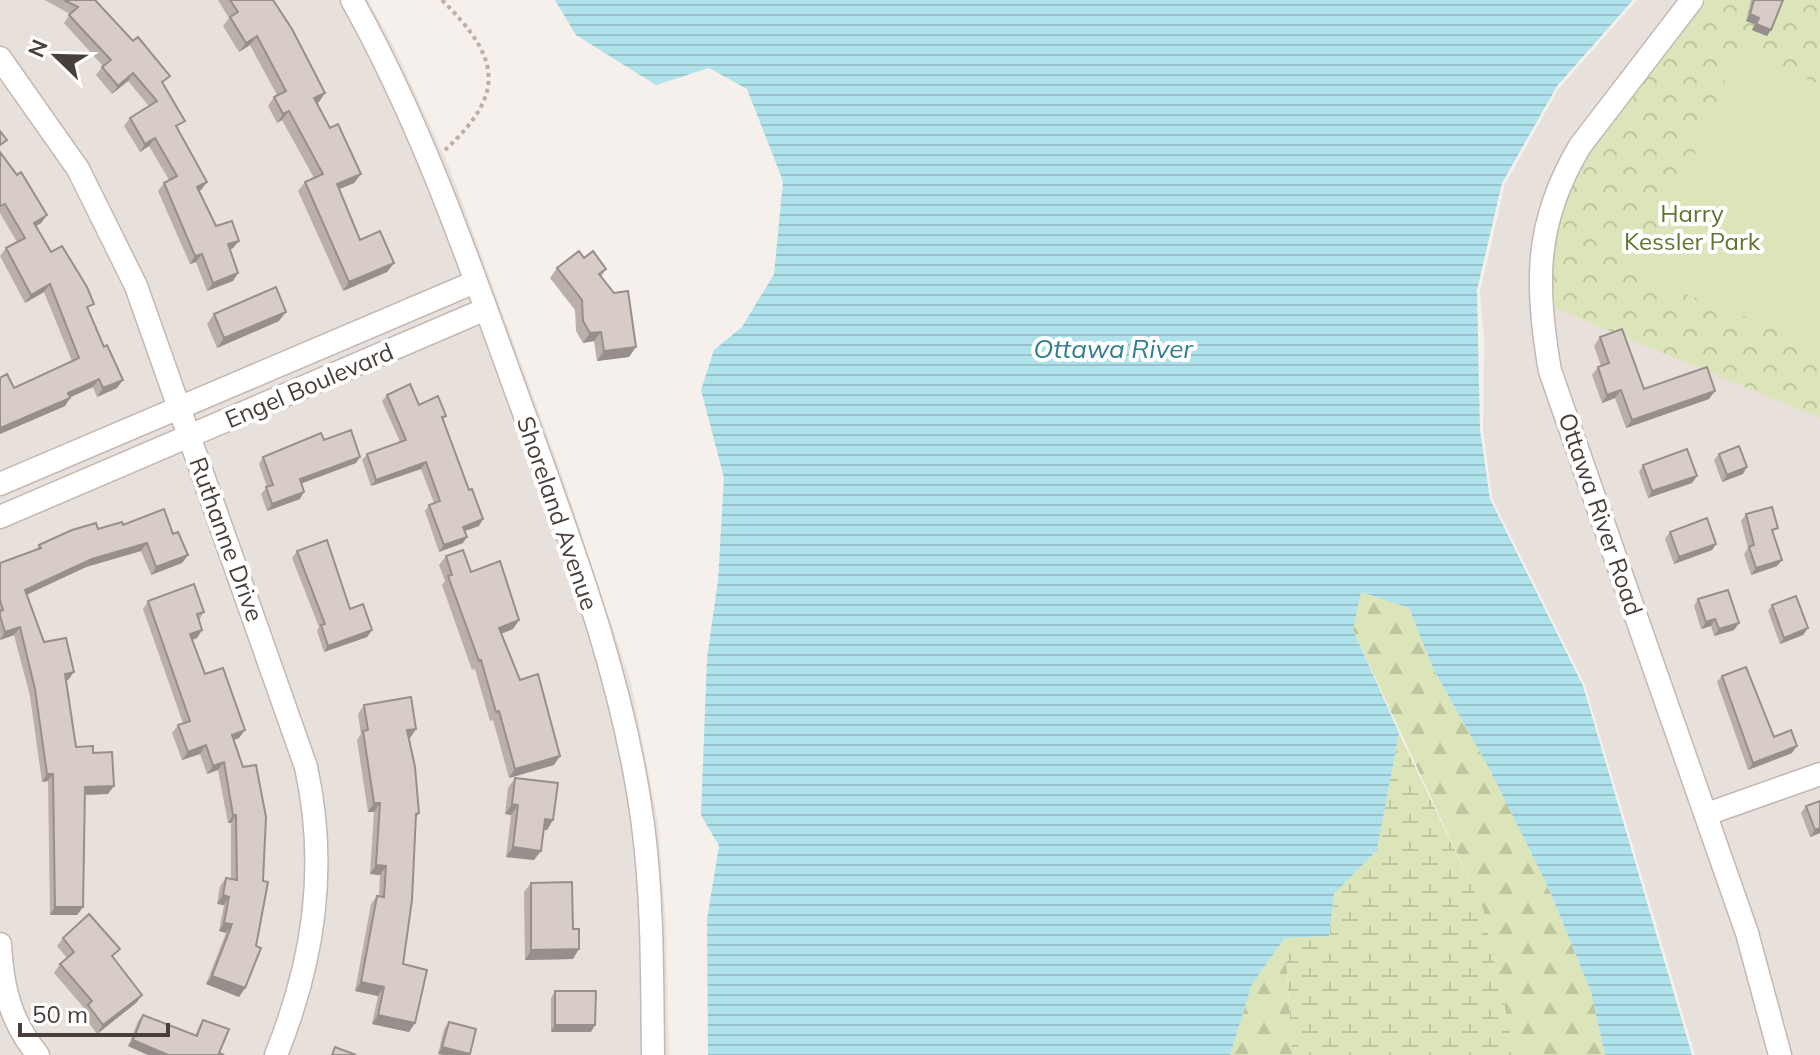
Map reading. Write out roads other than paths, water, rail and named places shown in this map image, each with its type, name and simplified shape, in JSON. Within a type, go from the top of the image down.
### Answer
[{"type":"street","name":"Shoreland Avenue","points":[[352,0],[430,161],[583,581],[617,687],[643,825],[651,924],[653,1055]]},
{"type":"street","name":"Ottawa River Road","points":[[1692,0],[1580,146],[1566,170],[1553,200],[1541,254],[1539,309],[1550,371],[1707,814],[1747,933],[1780,1055]]},
{"type":"street","name":"Ruthanne Drive","points":[[0,58],[53,129],[95,199],[136,286],[297,735],[314,810],[318,868],[313,931],[299,993],[276,1055]]},
{"type":"street","name":"Engel Boulevard","points":[[0,484],[475,282]]},
{"type":"street","name":"Engel Boulevard","points":[[0,517],[486,309]]},
{"type":"street","points":[[1707,814],[1820,774]]},
{"type":"street","points":[[0,944],[3,983],[11,1011],[38,1055]]},
{"type":"water","name":"Ottawa River","points":[[555,0],[1633,0],[1557,86],[1502,183],[1477,290],[1480,430],[1490,499],[1583,686],[1692,1055],[1605,1055],[1591,992],[1549,889],[1491,772],[1434,670],[1409,608],[1361,592],[1353,630],[1399,733],[1377,850],[1334,894],[1329,936],[1285,938],[1252,984],[1230,1055],[708,1055],[707,919],[719,846],[701,815],[707,658],[718,580],[724,478],[701,390],[714,350],[742,327],[774,274],[783,181],[747,89],[709,68],[656,85],[576,35]]},
{"type":"park label","name":"Harry Kessler Park","points":[[1692,227]]}]
